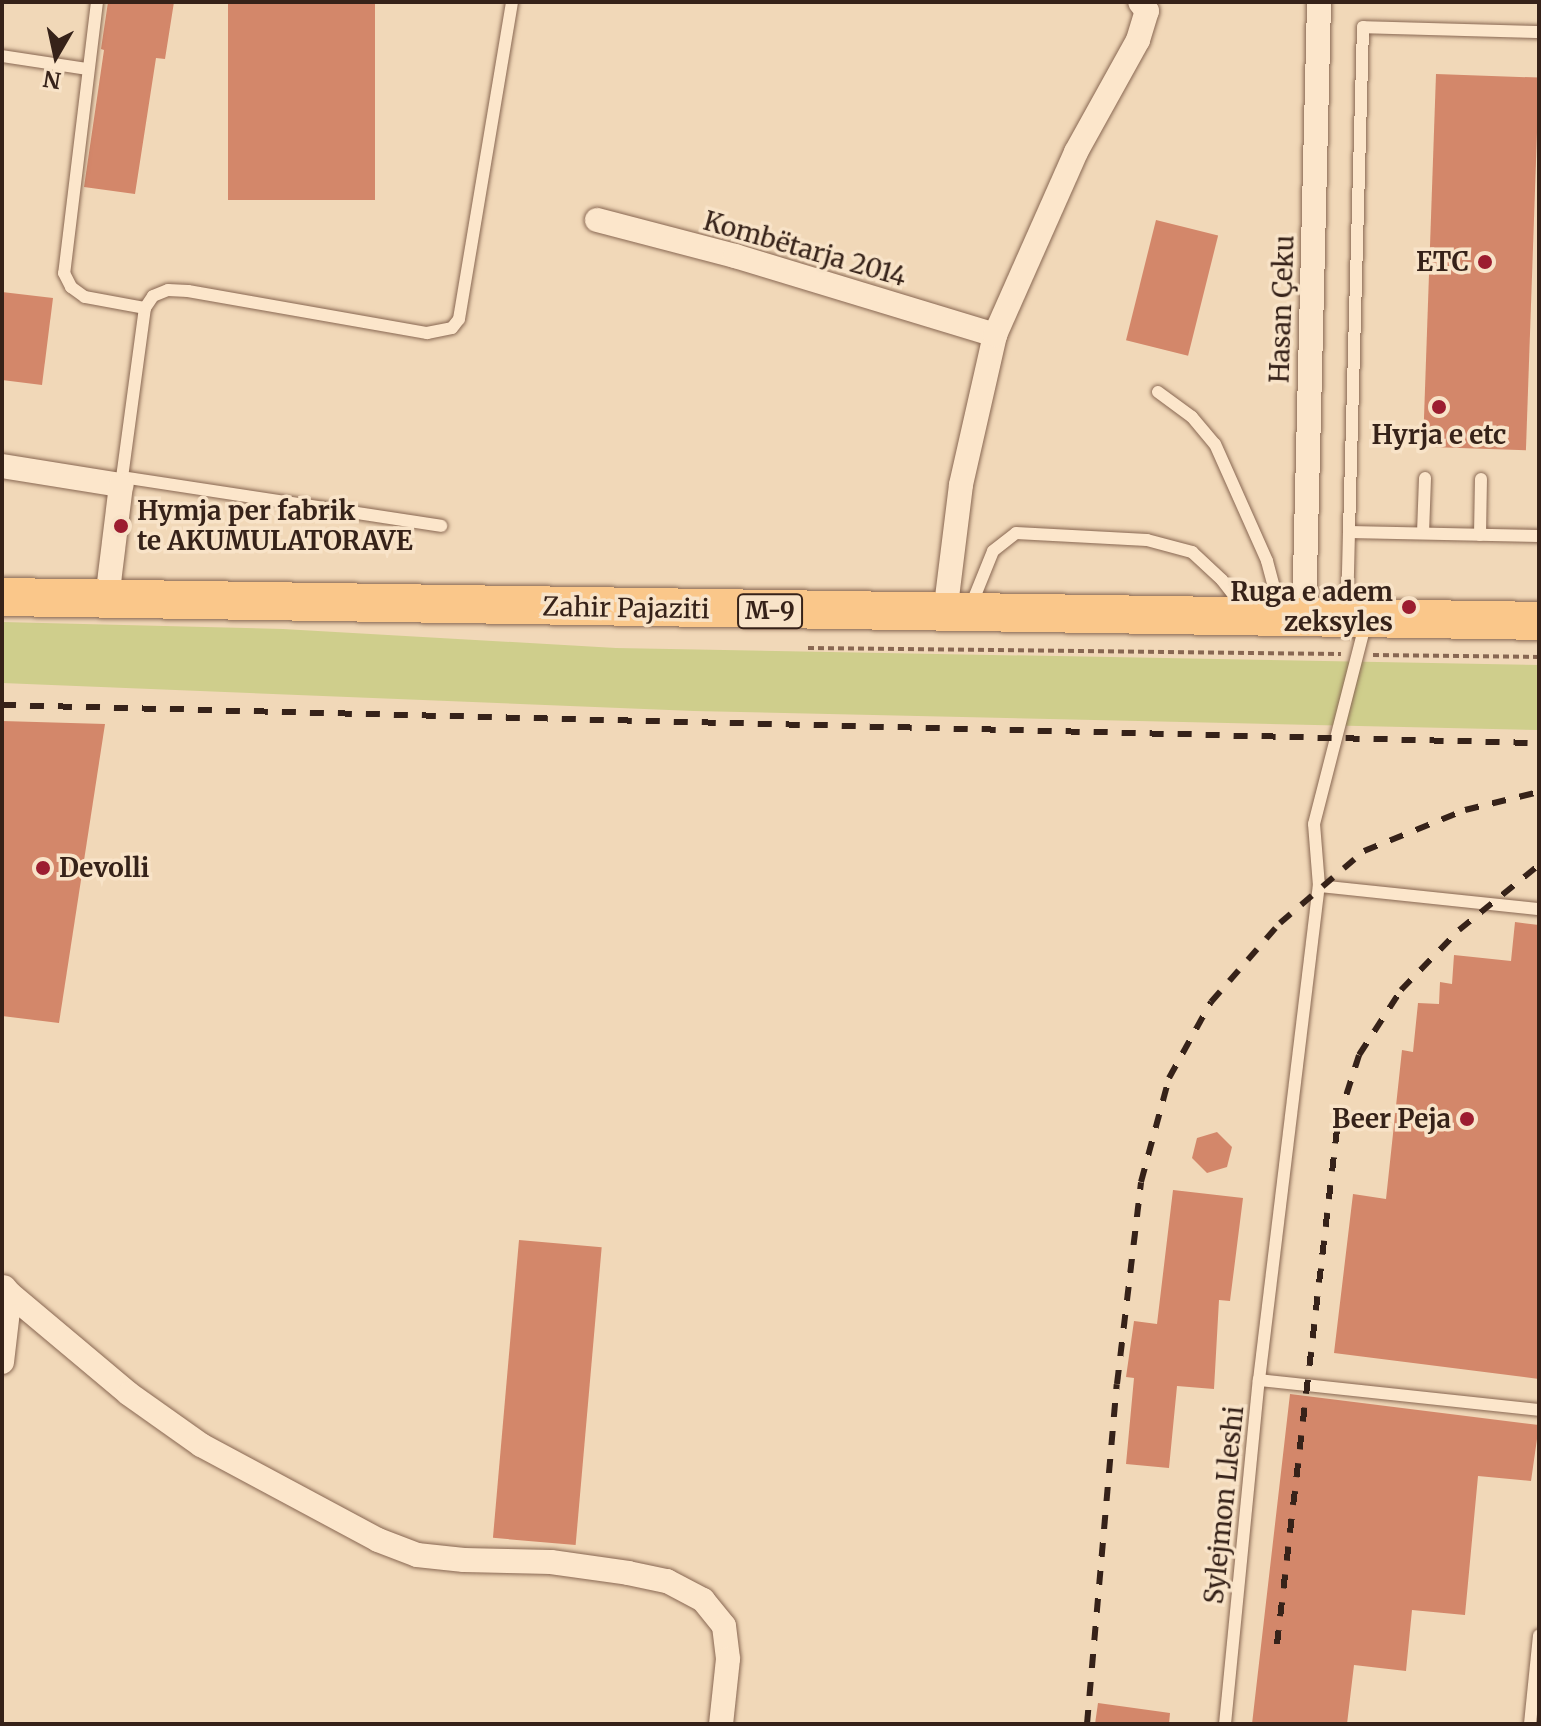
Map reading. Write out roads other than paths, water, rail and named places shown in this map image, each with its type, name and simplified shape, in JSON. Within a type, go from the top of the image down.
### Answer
[{"type":"main road","name":"Zahir Pajaziti","points":[[2,597],[1279,617],[1354,636],[1539,621]]},
{"type":"street","points":[[956,614],[961,485],[995,335],[1076,152],[1138,40],[1147,11],[1140,2]]},
{"type":"street","name":"Hasan Çeku","points":[[1279,617],[1319,2]]},
{"type":"street","name":"Kombëtarja 2014","points":[[597,220],[735,256],[995,335]]},
{"type":"street","points":[[2,466],[122,481],[107,599]]},
{"type":"street","points":[[2,1362],[6,1290]]},
{"type":"street","points":[[6,1290],[129,1394],[201,1445],[378,1540],[417,1555],[551,1562],[628,1573],[667,1581],[703,1600],[724,1626],[728,1659],[721,1724]]},
{"type":"lane","points":[[97,2],[64,273],[71,287],[85,297],[145,308]]},
{"type":"lane","points":[[441,526],[122,481],[145,308],[153,296],[168,290],[427,333],[452,328],[464,307],[512,2]]},
{"type":"lane","points":[[1259,1380],[1319,886],[1314,824],[1354,636],[1349,532],[1363,27],[1539,32]]},
{"type":"lane","points":[[2,56],[87,69]]},
{"type":"lane","points":[[1158,392],[1192,417],[1215,444],[1267,561],[1279,617]]},
{"type":"lane","points":[[1423,533],[1425,478]]},
{"type":"lane","points":[[1480,535],[1481,479]]},
{"type":"lane","points":[[1349,532],[1539,536]]},
{"type":"lane","points":[[956,614],[993,551],[1016,533],[1065,533],[1147,540],[1192,552],[1222,580],[1279,617]]},
{"type":"lane","points":[[1319,886],[1539,909]]},
{"type":"lane","name":"Sylejmon Lleshi","points":[[1225,1724],[1259,1380],[1539,1410]]},
{"type":"lane","points":[[1530,1724],[1539,1635]]},
{"type":"railway","points":[[2,705],[1539,743]]},
{"type":"railway","points":[[1087,1724],[1117,1384],[1141,1182],[1169,1078],[1211,1002],[1280,923],[1364,851],[1465,810],[1539,792]]},
{"type":"railway","points":[[1277,1644],[1338,1121],[1359,1055],[1401,990],[1459,930],[1539,865]]},
{"type":"place","name":"ETC","points":[[1485,262]]},
{"type":"place","name":"Hyrja e etc","points":[[1439,407]]},
{"type":"place","name":"Hymja per fabrik te AKUMULATORAVE","points":[[121,526]]},
{"type":"place","name":"Ruga e adem zeksyles","points":[[1409,607]]},
{"type":"place","name":"Devolli","points":[[43,868]]},
{"type":"place","name":"Beer Peja","points":[[1467,1119]]}]
